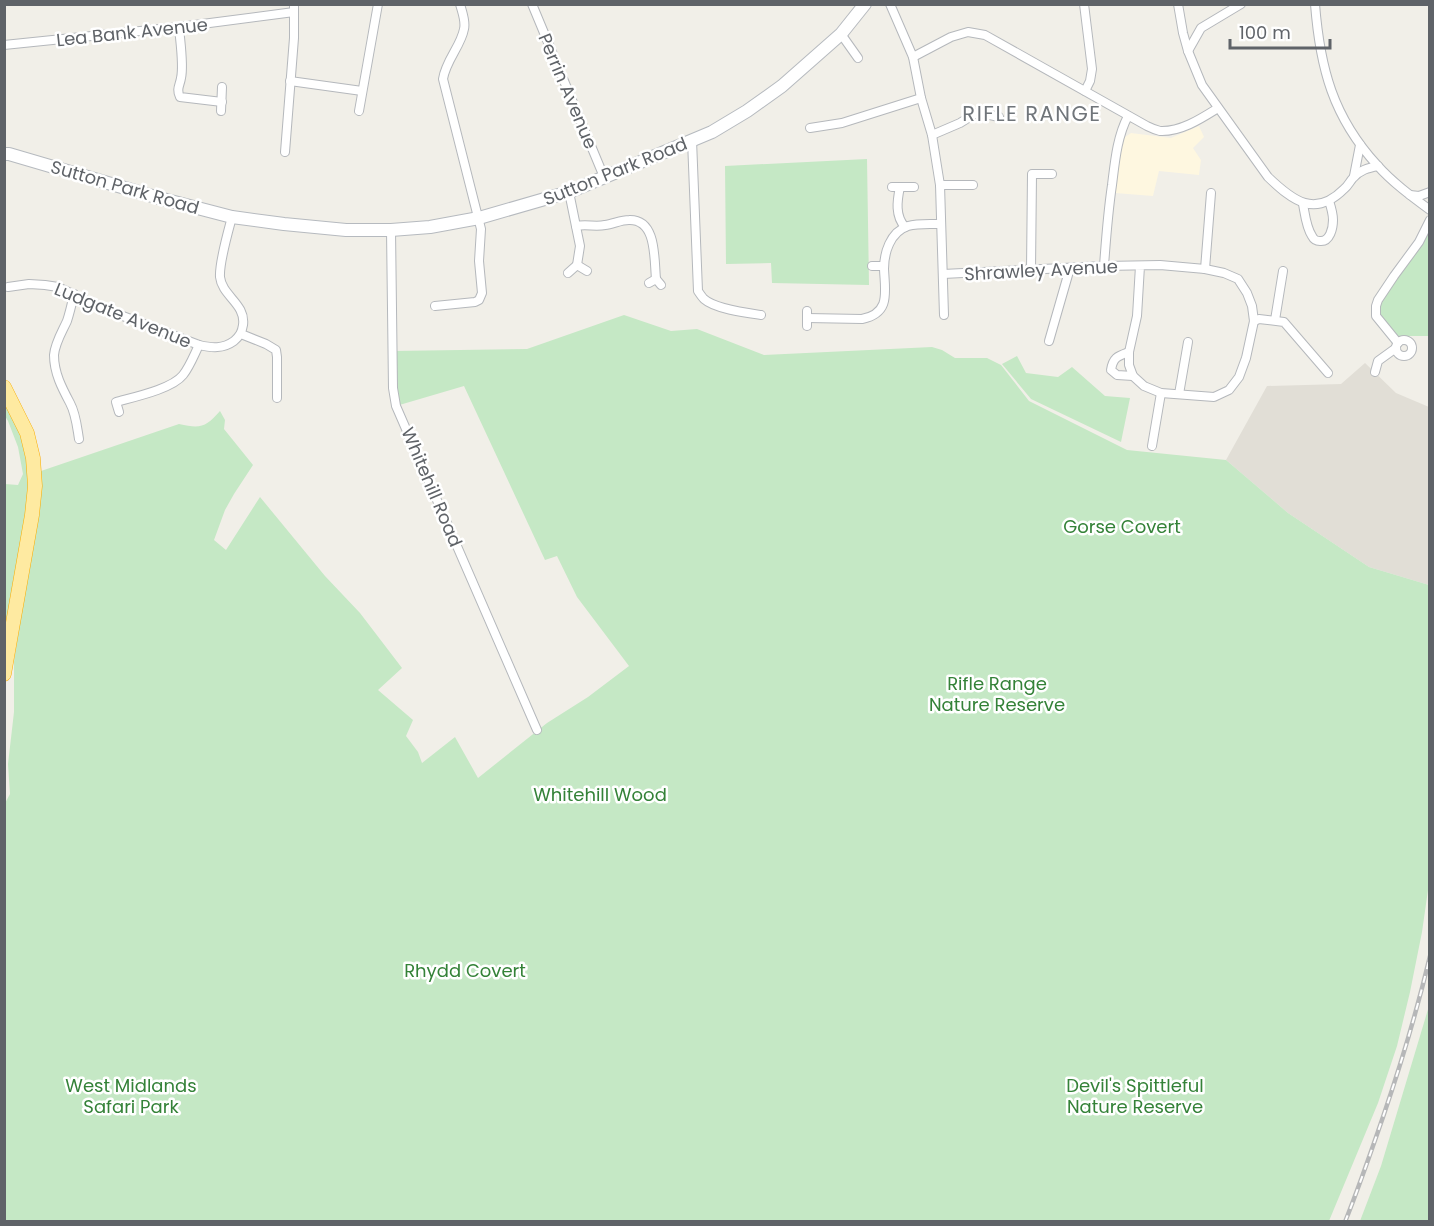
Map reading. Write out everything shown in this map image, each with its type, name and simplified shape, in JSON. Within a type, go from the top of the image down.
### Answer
[{"type":"highway","points":[[4,387],[27,433],[33,458],[35,486],[4,674]]},
{"type":"main road","name":"Sutton Park Road","points":[[4,154],[232,217],[346,230],[430,227],[479,218],[569,192],[712,132],[773,93],[812,61],[841,34],[865,4]]},
{"type":"street","points":[[359,111],[378,4]]},
{"type":"street","points":[[435,306],[475,302],[479,300],[482,293],[479,261],[482,230],[443,79],[444,70],[464,30],[465,22],[460,4]]},
{"type":"street","name":"Perrin Avenue","points":[[532,4],[604,177]]},
{"type":"street","points":[[890,4],[913,57],[921,98],[932,135],[940,185],[944,315]]},
{"type":"street","points":[[1084,4],[1092,69],[1085,91]]},
{"type":"street","points":[[1178,4],[1188,51],[1202,85],[1268,177],[1281,190],[1303,204],[1316,205],[1329,201],[1345,189],[1354,176],[1366,168],[1378,166]]},
{"type":"street","points":[[1188,51],[1201,27],[1241,4]]},
{"type":"street","points":[[1315,4],[1322,62],[1331,91],[1345,121],[1360,145],[1378,166],[1409,195],[1430,210]]},
{"type":"street","points":[[285,152],[294,38],[294,8]]},
{"type":"street","name":"Lea Bank Avenue","points":[[4,45],[179,27],[294,8]]},
{"type":"street","points":[[1181,22],[1201,27]]},
{"type":"street","points":[[179,27],[182,76],[178,87],[180,97],[221,106],[222,87]]},
{"type":"street","points":[[913,57],[951,37],[968,32],[984,35],[1128,116],[1160,131],[1181,127],[1218,108]]},
{"type":"street","points":[[841,34],[858,58]]},
{"type":"street","points":[[290,81],[362,91]]},
{"type":"street","points":[[810,128],[842,123],[921,98]]},
{"type":"street","points":[[932,135],[976,113],[999,117]]},
{"type":"street","points":[[1104,266],[1115,156],[1122,128],[1128,116]]},
{"type":"street","points":[[692,140],[698,291],[705,300],[714,304],[761,315]]},
{"type":"street","points":[[1354,176],[1360,145]]},
{"type":"street","points":[[1031,270],[1032,174],[1052,174]]},
{"type":"street","points":[[940,185],[972,184]]},
{"type":"street","points":[[905,227],[901,222],[897,205],[896,187],[914,187]]},
{"type":"street","points":[[568,273],[577,265],[580,246],[569,192]]},
{"type":"street","points":[[1409,195],[1419,196],[1430,192]]},
{"type":"street","points":[[1205,269],[1211,193]]},
{"type":"street","points":[[1303,204],[1307,224],[1313,238],[1323,242],[1332,230],[1334,217],[1329,201]]},
{"type":"street","points":[[232,217],[220,279],[243,315],[241,334],[276,350],[276,398]]},
{"type":"street","points":[[576,226],[603,226],[629,220],[646,226],[651,236],[655,282]]},
{"type":"street","points":[[1375,372],[1378,361],[1397,345],[1376,316],[1378,300],[1419,242],[1430,220]]},
{"type":"street","points":[[807,318],[862,319],[876,314],[885,300],[884,266],[894,235],[905,227],[917,224],[941,224]]},
{"type":"street","name":"Whitehill Road","points":[[391,230],[393,388],[396,406],[537,730]]},
{"type":"street","points":[[577,265],[587,271]]},
{"type":"street","points":[[872,266],[884,266]]},
{"type":"street","points":[[1140,266],[1205,269],[1238,279],[1252,306],[1254,321],[1239,377],[1228,390],[1214,397],[1161,393],[1144,386],[1133,376],[1129,365],[1129,352],[1137,316],[1140,266]]},
{"type":"street","name":"Shrawley Avenue","points":[[943,274],[1140,266]]},
{"type":"street","points":[[1049,341],[1070,268]]},
{"type":"street","points":[[1275,320],[1283,271]]},
{"type":"street","name":"Ludgate Avenue","points":[[9,287],[20,282],[58,287],[107,310],[199,345],[220,347],[230,344],[241,334]]},
{"type":"street","points":[[74,294],[54,353],[59,383],[71,404],[79,439]]},
{"type":"street","points":[[1254,321],[1259,319],[1284,322],[1328,373]]},
{"type":"street","points":[[1179,394],[1188,342]]},
{"type":"street","points":[[119,412],[116,402],[173,384],[182,377],[199,345]]},
{"type":"street","points":[[1129,352],[1118,356],[1112,362],[1111,370],[1117,375],[1133,376]]},
{"type":"street","points":[[1152,446],[1161,393]]},
{"type":"shaded area","points":[[1199,126],[1204,137],[1193,148],[1201,160],[1199,175],[1159,171],[1153,196],[1115,193],[1120,148],[1125,137],[1131,133],[1171,138]]},
{"type":"shaded area","points":[[1365,363],[1396,393],[1429,407],[1429,585],[1369,567],[1288,513],[1226,460],[1267,386],[1341,384]]},
{"type":"green space","points":[[867,159],[869,285],[772,283],[771,263],[726,264],[725,166]]},
{"type":"green space","points":[[1429,220],[1429,336],[1392,336],[1376,316],[1378,300]]},
{"type":"green space","points":[[624,315],[671,331],[697,329],[764,355],[932,347],[955,358],[987,358],[1001,365],[1029,401],[1127,450],[1226,460],[1288,513],[1369,567],[1429,585],[1430,848],[1428,890],[1422,932],[1397,1046],[1378,1103],[1329,1221],[5,1221],[4,805],[10,794],[8,764],[14,712],[14,661],[37,513],[41,471],[179,424],[202,425],[220,411],[225,420],[224,429],[253,465],[225,510],[214,540],[226,550],[260,497],[325,576],[360,613],[402,668],[378,690],[413,720],[406,736],[418,752],[422,763],[455,737],[478,778],[547,723],[588,697],[629,666],[577,597],[557,556],[545,560],[464,386],[396,406],[393,351],[527,349]]},
{"type":"green space","points":[[1017,356],[1026,373],[1058,377],[1072,367],[1105,396],[1130,398],[1121,442],[1031,399],[1002,364]]},
{"type":"green space","points":[[5,394],[31,470],[30,501],[5,625],[5,484],[18,485],[23,474],[18,447],[5,416]]},
{"type":"green space","points":[[1429,1006],[1429,1221],[1360,1221],[1381,1166]]},
{"type":"railway","points":[[1345,1222],[1396,1077],[1430,956]]},
{"type":"district","name":"RIFLE RANGE","points":[[1032,113]]},
{"type":"park label","name":"Gorse Covert","points":[[1122,526]]},
{"type":"park label","name":"Rifle Range Nature Reserve","points":[[997,693]]},
{"type":"park label","name":"Whitehill Wood","points":[[600,794]]},
{"type":"park label","name":"Rhydd Covert","points":[[465,970]]},
{"type":"park label","name":"West Midlands Safari Park","points":[[131,1095]]},
{"type":"park label","name":"Devil's Spittleful Nature Reserve","points":[[1135,1095]]}]
